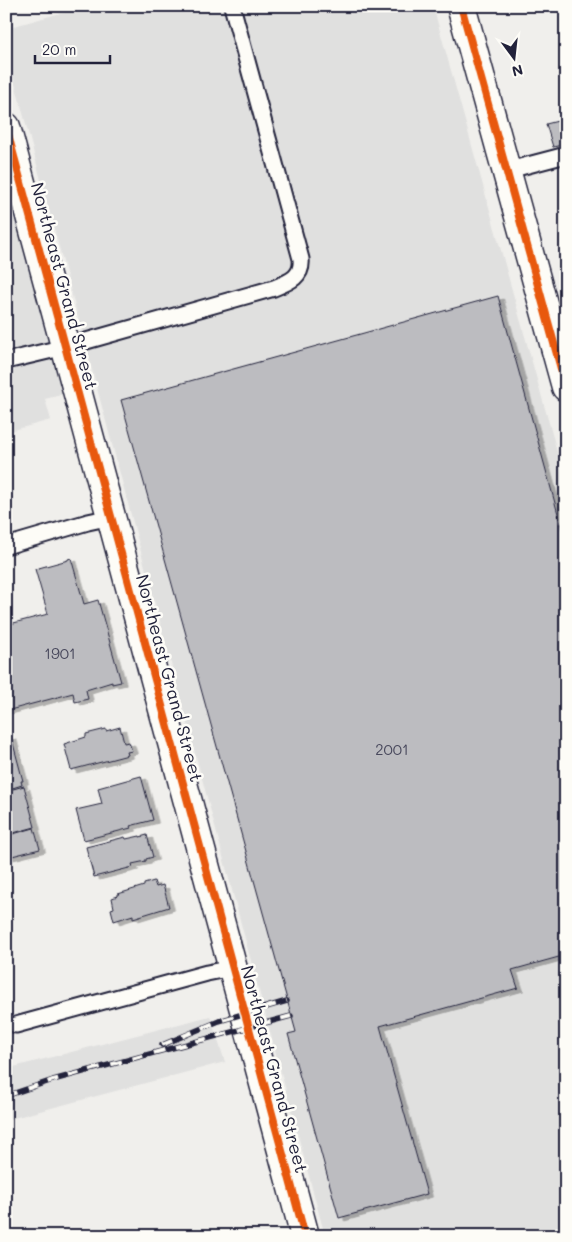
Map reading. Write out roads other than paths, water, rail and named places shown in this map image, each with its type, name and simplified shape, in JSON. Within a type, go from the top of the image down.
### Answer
[{"type":"street","points":[[461,6],[566,387]]},
{"type":"street","name":"Northeast Grand Street","points":[[6,127],[305,1236]]},
{"type":"lane","points":[[6,361],[66,347],[274,288],[288,282],[298,274],[301,259],[232,6]]},
{"type":"lane","points":[[505,171],[566,155]]},
{"type":"lane","points":[[6,546],[111,517]]},
{"type":"lane","points":[[16,1025],[207,973],[232,968]]},
{"type":"railway","points":[[162,1045],[219,1021],[287,1001]]},
{"type":"railway","points":[[6,1096],[53,1080],[291,1016]]}]
